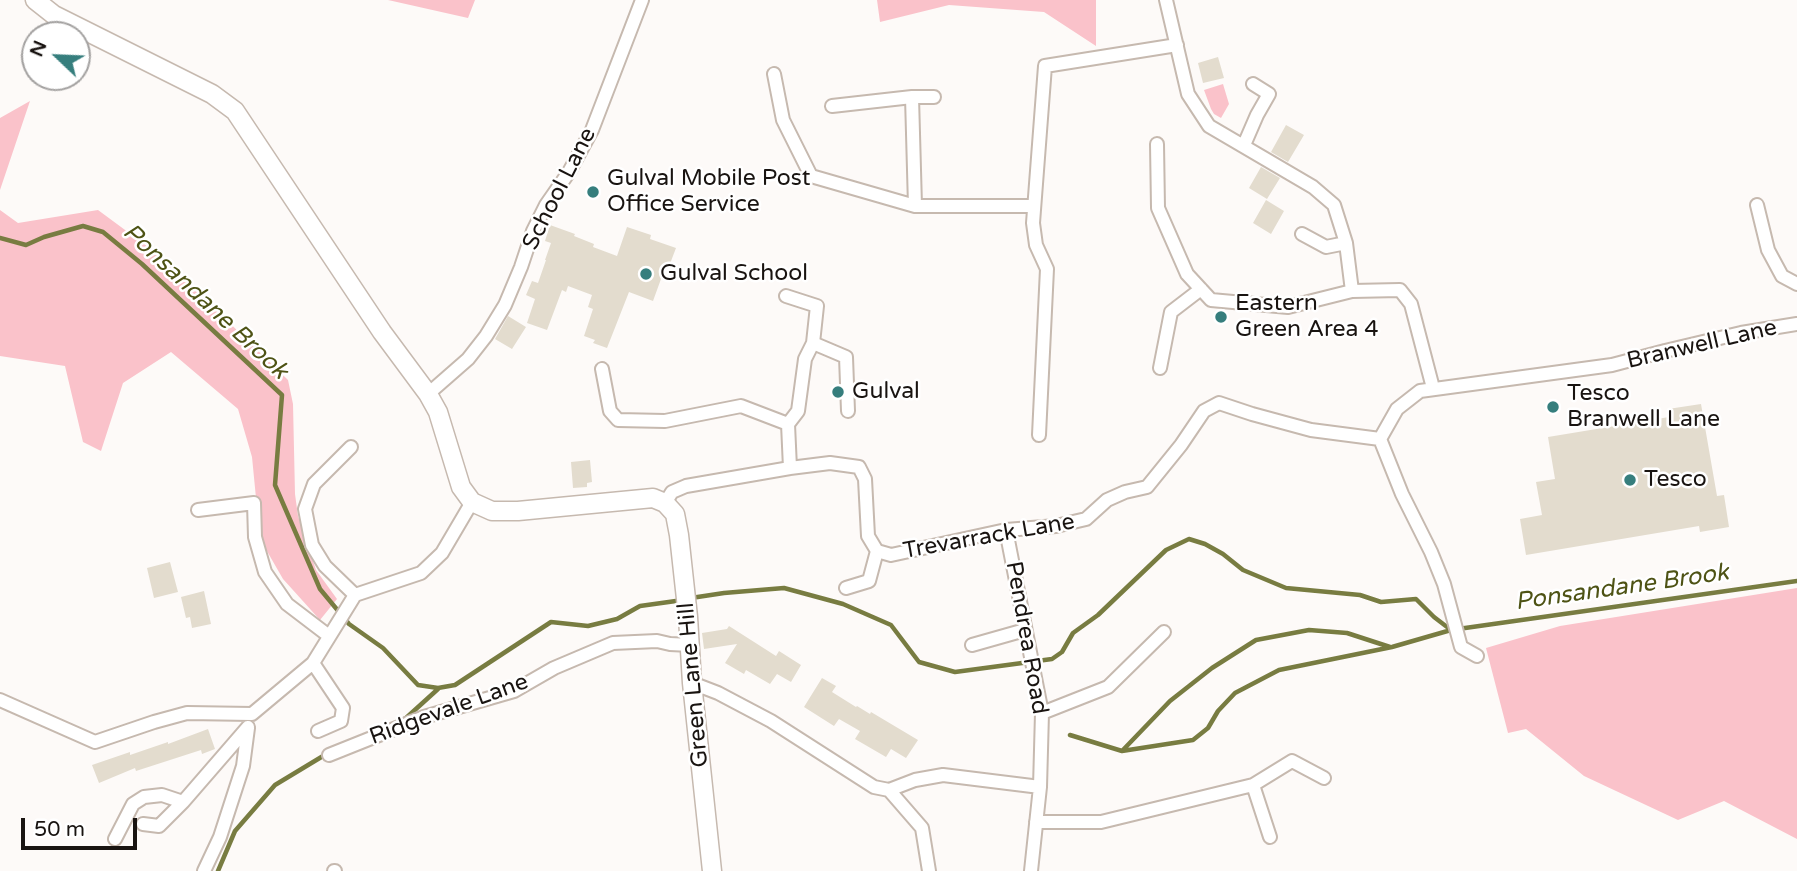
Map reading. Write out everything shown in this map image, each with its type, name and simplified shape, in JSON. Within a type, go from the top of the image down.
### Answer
[{"type":"main road","points":[[34,0],[54,15],[212,94],[235,111],[382,332],[428,394],[438,412],[461,487],[472,502],[492,511],[558,509],[653,498],[665,503]]},
{"type":"main road","name":"Green Lane Hill","points":[[665,503],[675,514],[679,535],[712,871]]},
{"type":"street","name":"School Lane","points":[[428,394],[468,359],[505,305],[546,205],[569,172],[592,130],[642,0]]},
{"type":"street","points":[[1166,0],[1188,94],[1209,126],[1313,187],[1334,205],[1346,243],[1352,291]]},
{"type":"street","points":[[1039,435],[1047,269],[1036,245],[1033,223],[1045,66],[1177,45]]},
{"type":"street","points":[[774,74],[783,120],[811,176],[915,206],[1034,206]]},
{"type":"street","points":[[1244,145],[1269,94],[1253,84]]},
{"type":"street","points":[[912,97],[915,206]]},
{"type":"street","points":[[832,106],[934,97]]},
{"type":"street","points":[[1157,144],[1158,208],[1186,274],[1211,300],[1288,306],[1352,291],[1400,290],[1411,304],[1433,388]]},
{"type":"street","points":[[1757,205],[1768,250],[1782,276],[1797,284]]},
{"type":"street","points":[[1302,234],[1326,247],[1346,243]]},
{"type":"street","points":[[1160,368],[1171,312],[1200,289]]},
{"type":"street","points":[[786,296],[817,306],[813,343],[805,359],[798,411],[789,424],[790,468]]},
{"type":"street","name":"Branwell Lane","points":[[1380,439],[1397,409],[1420,391],[1612,365],[1741,333],[1797,324]]},
{"type":"street","points":[[813,343],[846,357],[848,411]]},
{"type":"street","points":[[602,369],[610,411],[618,420],[665,421],[741,406],[789,424]]},
{"type":"street","name":"Trevarrack Lane","points":[[665,503],[672,492],[686,486],[830,463],[859,467],[866,479],[867,536],[877,551],[891,555],[1006,530],[1056,526],[1086,519],[1107,500],[1147,487],[1204,411],[1219,403],[1311,429],[1380,439]]},
{"type":"street","points":[[1380,439],[1444,584],[1461,647],[1477,656]]},
{"type":"street","points":[[351,447],[314,484],[305,509],[312,545],[325,566],[353,598]]},
{"type":"street","points":[[204,871],[220,837],[243,766],[252,714],[313,663],[353,598],[421,573],[442,553],[472,502]]},
{"type":"street","points":[[198,510],[254,503],[255,537],[265,572],[287,604],[329,636]]},
{"type":"street","name":"Pendrea Road","points":[[1006,530],[1042,713],[1040,787],[1031,871]]},
{"type":"street","points":[[846,588],[869,581],[877,551]]},
{"type":"street","points":[[972,645],[1026,630]]},
{"type":"street","points":[[1042,713],[1108,687],[1164,632]]},
{"type":"street","name":"Ridgevale Lane","points":[[329,755],[424,717],[514,691],[554,668],[613,643],[657,641],[690,645]]},
{"type":"street","points":[[313,663],[343,708],[341,722],[318,731]]},
{"type":"street","points":[[692,683],[760,715],[874,787],[889,790],[915,780],[943,775],[1040,787]]},
{"type":"street","points":[[0,700],[94,742],[187,713],[252,714]]},
{"type":"street","points":[[143,824],[159,826],[248,727]]},
{"type":"street","points":[[1036,822],[1101,822],[1253,785],[1292,761],[1324,778]]},
{"type":"street","points":[[1253,785],[1270,838]]},
{"type":"street","points":[[889,790],[922,828],[929,871]]},
{"type":"street","points":[[115,839],[133,804],[144,797],[162,795],[183,802]]},
{"type":"shaded area","points":[[388,0],[475,0],[468,18]]},
{"type":"shaded area","points":[[877,0],[1096,0],[1096,46],[1044,12],[949,5],[880,22]]},
{"type":"shaded area","points":[[1223,84],[1229,104],[1221,118],[1214,114],[1204,90]]},
{"type":"shaded area","points":[[30,101],[0,190],[0,118]]},
{"type":"shaded area","points":[[0,210],[18,223],[98,210],[163,258],[288,380],[293,404],[298,516],[316,570],[337,599],[320,620],[283,579],[260,539],[252,457],[238,409],[171,352],[123,383],[101,451],[83,442],[65,366],[0,356]]},
{"type":"shaded area","points":[[1797,588],[1797,839],[1724,801],[1678,820],[1584,776],[1526,729],[1508,733],[1486,648],[1560,626]]},
{"type":"building","points":[[1218,57],[1224,78],[1203,83],[1198,63]]},
{"type":"building","points":[[1286,125],[1304,135],[1288,162],[1271,152]]},
{"type":"building","points":[[1261,167],[1280,178],[1267,199],[1249,188]]},
{"type":"building","points":[[1266,200],[1284,211],[1271,234],[1253,223]]},
{"type":"building","points":[[550,225],[575,234],[574,236],[594,244],[593,247],[617,256],[627,227],[651,235],[650,239],[676,248],[668,269],[665,268],[653,301],[629,292],[607,348],[584,336],[593,309],[588,307],[592,295],[568,286],[566,292],[562,290],[547,330],[527,323],[535,299],[526,295],[532,281],[538,283],[546,260],[551,243],[545,241]]},
{"type":"building","points":[[508,316],[526,327],[512,349],[495,339]]},
{"type":"building","name":"Tesco","points":[[1701,404],[1717,496],[1724,495],[1729,527],[1700,532],[1699,526],[1526,555],[1520,519],[1542,515],[1536,482],[1555,479],[1548,437],[1669,417],[1668,409]]},
{"type":"building","points":[[590,460],[592,482],[587,483],[587,487],[573,488],[571,462]]},
{"type":"building","points":[[170,562],[178,592],[154,598],[147,568]]},
{"type":"building","points":[[204,591],[211,624],[192,628],[190,617],[186,618],[181,597]]},
{"type":"building","points":[[729,626],[776,656],[779,651],[801,665],[791,682],[777,674],[770,684],[746,670],[744,674],[725,663],[737,644],[704,649],[702,633],[727,629]]},
{"type":"building","points":[[822,678],[836,686],[832,692],[918,740],[906,758],[891,749],[886,757],[855,739],[860,731],[839,719],[834,726],[804,707]]},
{"type":"building","points":[[208,729],[215,749],[202,754],[201,750],[136,771],[135,768],[99,783],[92,765],[130,752],[130,755],[168,744]]},
{"type":"waterway","name":"Ponsandane Brook","points":[[0,238],[26,245],[83,226],[103,232],[142,264],[282,395],[275,485],[320,589],[349,624],[383,648],[418,685],[438,688],[455,685],[551,622],[588,626],[617,619],[640,606],[683,600]]},
{"type":"waterway","name":"Ponsandane Brook","points":[[691,598],[784,588],[843,604],[891,625],[919,662],[955,672],[1052,659],[1062,652],[1073,633],[1098,615],[1166,550],[1189,539],[1223,554],[1243,570],[1286,588],[1360,595],[1381,602],[1416,599],[1451,630]]},
{"type":"waterway","name":"Ponsandane Brook","points":[[1122,751],[1193,740],[1208,728],[1218,711],[1235,693],[1279,670],[1392,647],[1451,630],[1797,581]]},
{"type":"waterway","name":"Ponsandane Brook","points":[[1070,735],[1122,751],[1170,701],[1212,668],[1256,640],[1309,630],[1347,633],[1390,647]]},
{"type":"waterway","points":[[402,720],[438,689]]},
{"type":"waterway","points":[[218,871],[235,831],[275,785],[328,753]]},
{"type":"place","name":"Gulval Mobile Post Office Service","points":[[593,192]]},
{"type":"place","name":"Gulval School","points":[[646,274]]},
{"type":"place","name":"Eastern Green Area 4","points":[[1221,317]]},
{"type":"place","name":"Gulval","points":[[838,392]]},
{"type":"place","name":"Tesco Branwell Lane","points":[[1553,407]]},
{"type":"place","name":"Tesco","points":[[1630,480]]}]
